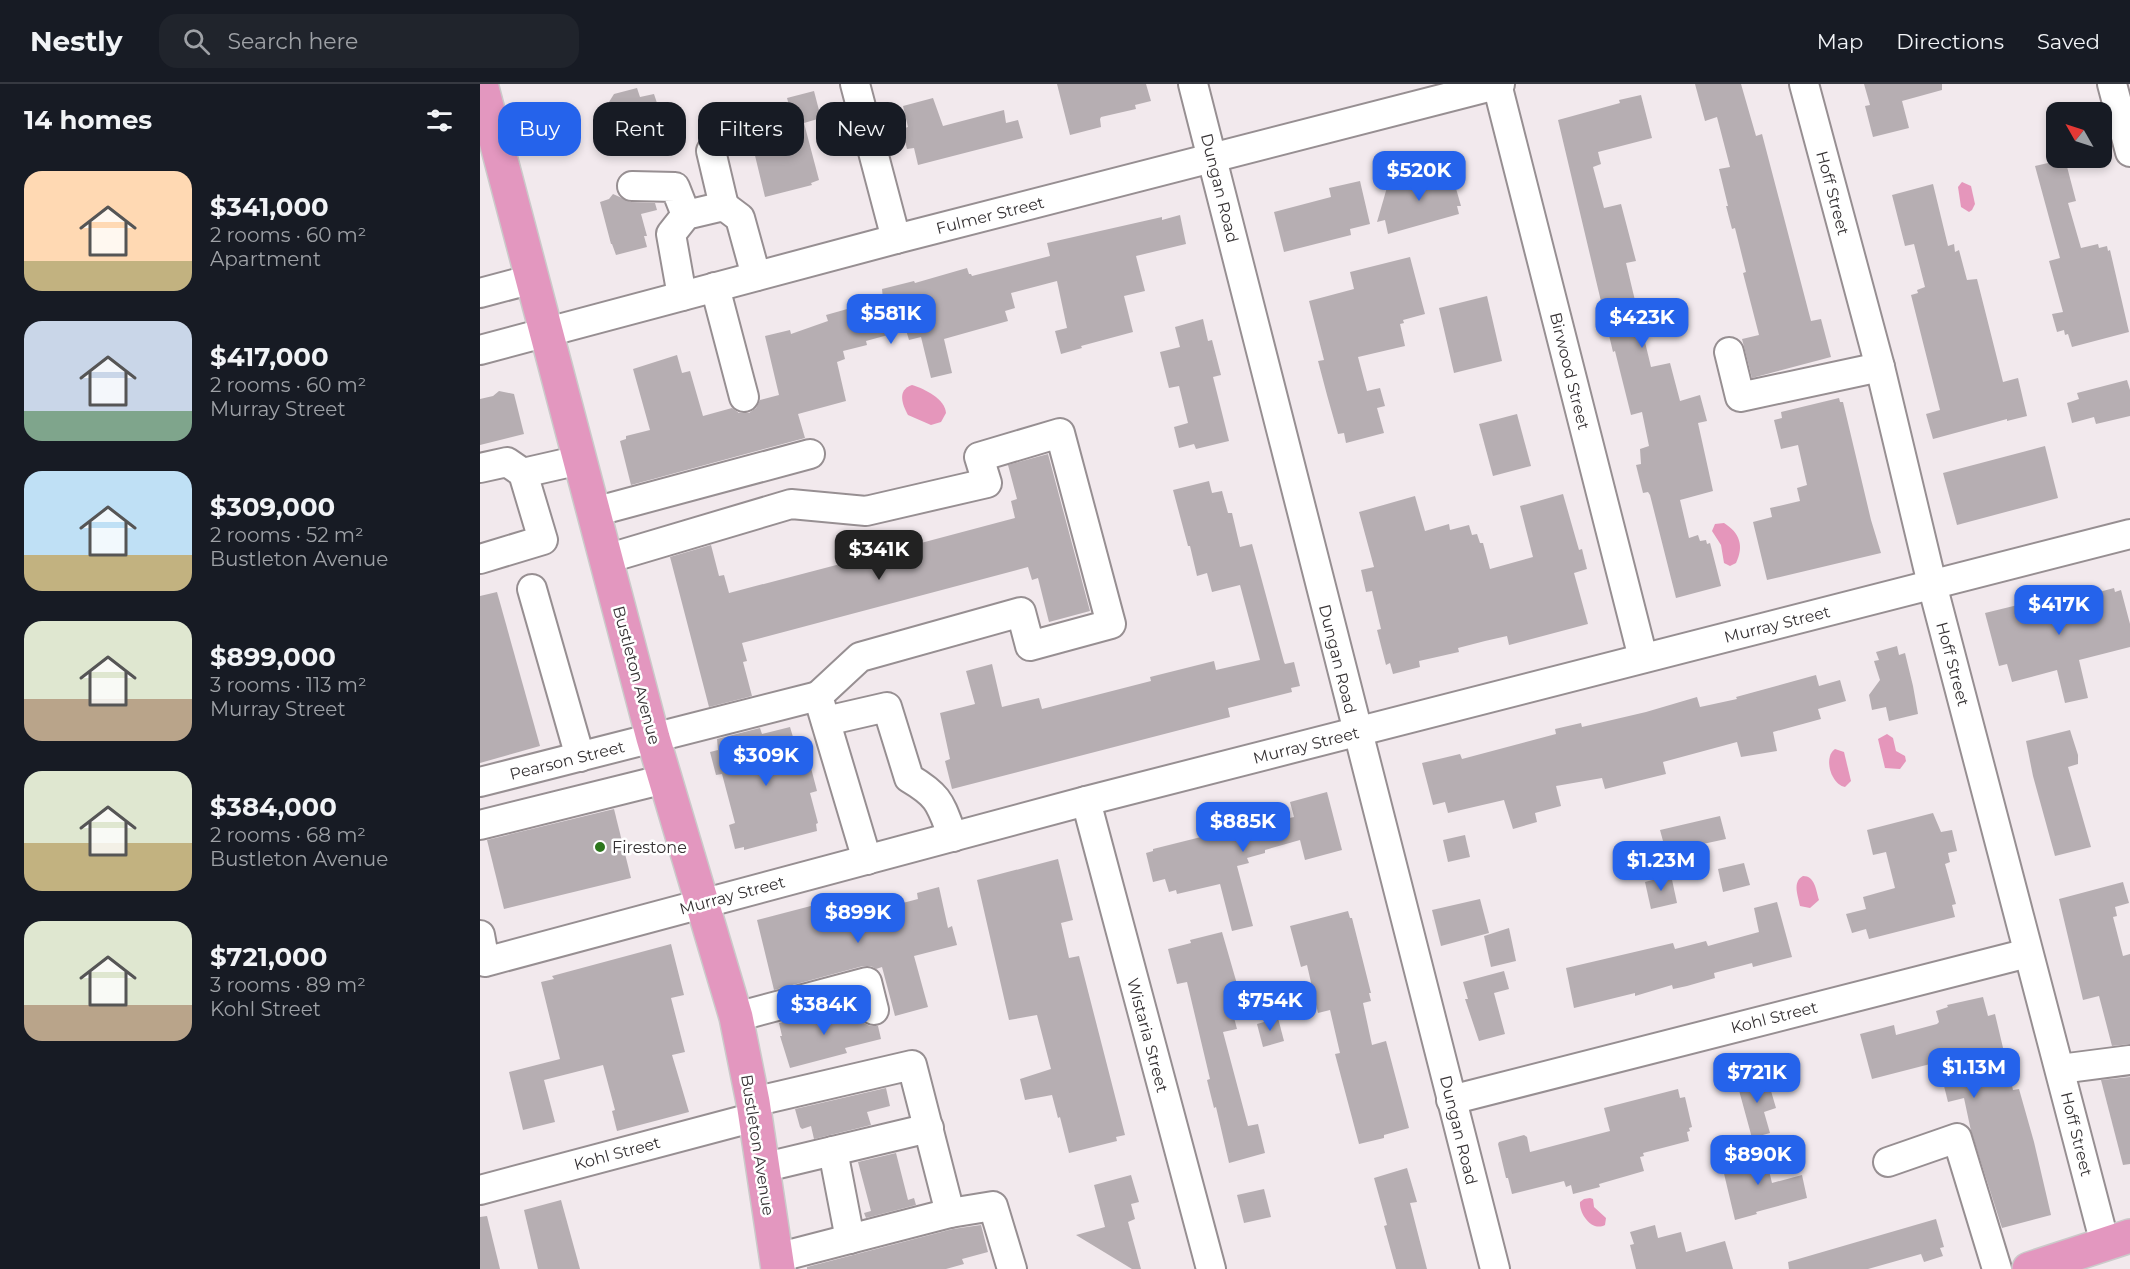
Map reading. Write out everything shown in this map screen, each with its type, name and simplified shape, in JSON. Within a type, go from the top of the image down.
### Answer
[{"type":"main road","name":"Bustleton Avenue","points":[[481,86],[653,738],[736,1017],[754,1109],[777,1264]]},
{"type":"main road","points":[[2029,1269],[2117,1240]]},
{"type":"street","points":[[855,84],[896,239]]},
{"type":"street","name":"Dungan Road","points":[[1193,84],[1495,1269]]},
{"type":"street","name":"Fulmer Street","points":[[480,350],[896,239],[1498,84]]},
{"type":"street","name":"Birwood Street","points":[[1498,84],[1644,658]]},
{"type":"street","name":"Hoff Street","points":[[1804,84],[1880,367],[1932,584],[2028,953],[2060,1069],[2117,1240]]},
{"type":"street","points":[[2112,84],[2130,152]]},
{"type":"street","points":[[712,156],[724,206],[740,218],[756,276]]},
{"type":"street","points":[[632,186],[675,187],[686,215]]},
{"type":"street","points":[[682,296],[671,234],[686,215],[724,206]]},
{"type":"street","points":[[480,293],[533,279]]},
{"type":"street","points":[[715,287],[744,397]]},
{"type":"street","points":[[1729,352],[1740,397],[1880,367]]},
{"type":"street","points":[[606,559],[791,504],[866,511],[987,483],[979,457],[1060,433],[1111,624],[1030,646],[1021,612],[861,657],[822,708],[867,860]]},
{"type":"street","points":[[594,512],[810,454]]},
{"type":"street","points":[[523,473],[580,460]]},
{"type":"street","points":[[480,468],[507,462],[523,473],[543,540],[480,559]]},
{"type":"street","name":"Murray Street","points":[[482,949],[703,903],[1086,801],[2130,534]]},
{"type":"street","points":[[532,589],[579,757]]},
{"type":"street","name":"Pearson Street","points":[[480,782],[653,738],[822,708],[887,706],[909,778],[927,789],[939,801],[953,837]]},
{"type":"street","points":[[480,825],[665,778]]},
{"type":"street","name":"Wistaria Street","points":[[1086,801],[1211,1269]]},
{"type":"street","name":"Kohl Street","points":[[1451,1100],[2028,953]]},
{"type":"street","points":[[736,1017],[867,982],[874,1010]]},
{"type":"street","points":[[2060,1069],[2130,1060]]},
{"type":"street","name":"Kohl Street","points":[[480,1190],[912,1065],[929,1128]]},
{"type":"street","points":[[762,1167],[929,1128],[950,1213]]},
{"type":"street","points":[[1888,1162],[1957,1138],[1997,1269]]},
{"type":"street","points":[[833,1151],[850,1239]]},
{"type":"street","points":[[777,1264],[850,1239],[950,1213],[993,1206],[1012,1269]]},
{"type":"shaded area","points":[[1962,182],[1971,186],[1975,204],[1969,212],[1961,207],[1958,187]]},
{"type":"shaded area","points":[[912,385],[928,392],[942,403],[946,413],[941,422],[931,425],[908,415],[902,398],[904,390]]},
{"type":"shaded area","points":[[1724,523],[1734,531],[1740,546],[1736,563],[1730,566],[1724,563],[1721,545],[1712,531],[1715,524]]},
{"type":"shaded area","points":[[1887,734],[1893,738],[1896,751],[1905,756],[1906,761],[1900,769],[1885,768],[1878,739]]},
{"type":"shaded area","points":[[1835,749],[1844,752],[1851,781],[1845,787],[1836,781],[1830,770],[1831,753]]},
{"type":"shaded area","points":[[1803,876],[1813,881],[1819,900],[1810,908],[1800,906],[1798,898],[1797,885]]},
{"type":"shaded area","points":[[1593,1199],[1594,1207],[1606,1218],[1605,1225],[1595,1226],[1584,1216],[1580,1202]]},
{"type":"building","points":[[1057,84],[1146,84],[1151,101],[1135,105],[1136,109],[1101,117],[1101,127],[1070,135]]},
{"type":"building","points":[[1695,84],[1741,84],[1756,136],[1762,134],[1811,321],[1821,319],[1831,357],[1752,378],[1742,339],[1759,335],[1743,273],[1746,272],[1735,228],[1732,229],[1719,169],[1730,167],[1717,117],[1705,121]]},
{"type":"building","points":[[1864,84],[1942,84],[1942,90],[1902,101],[1909,128],[1873,137],[1865,106],[1870,105]]},
{"type":"building","points":[[637,88],[640,97],[654,94],[657,102],[609,102],[614,94]]},
{"type":"building","points":[[814,91],[817,102],[816,119],[804,123],[804,102],[788,102],[787,98]]},
{"type":"building","points":[[1641,95],[1652,138],[1598,152],[1601,164],[1593,167],[1604,208],[1621,204],[1636,261],[1626,263],[1651,367],[1670,363],[1680,401],[1700,395],[1707,421],[1698,423],[1713,491],[1680,500],[1689,538],[1698,535],[1700,541],[1706,540],[1707,544],[1710,543],[1721,586],[1676,598],[1650,495],[1648,492],[1643,493],[1636,465],[1641,464],[1640,449],[1649,446],[1642,412],[1631,415],[1615,351],[1613,352],[1558,120]]},
{"type":"building","points":[[933,98],[943,126],[1004,110],[1006,123],[1018,120],[1023,138],[918,165],[914,148],[907,149],[906,145],[906,128],[908,127],[906,105]]},
{"type":"building","points":[[804,123],[819,180],[811,183],[812,185],[765,197],[755,156],[804,156]]},
{"type":"building","points":[[2046,163],[2046,168],[2067,168],[2076,201],[2068,203],[2081,248],[2098,244],[2099,248],[2107,246],[2108,251],[2110,250],[2129,332],[2072,347],[2068,334],[2065,335],[2064,330],[2057,332],[2052,314],[2063,312],[2049,261],[2060,258],[2035,166]]},
{"type":"building","points":[[1451,171],[1461,206],[1457,206],[1459,214],[1388,234],[1385,220],[1377,222],[1390,177],[1407,183]]},
{"type":"building","points":[[1360,181],[1370,224],[1350,229],[1351,235],[1284,252],[1274,212],[1331,197],[1329,188]]},
{"type":"building","points":[[1933,184],[1948,246],[1954,244],[1955,252],[1959,250],[1967,280],[1977,279],[2003,382],[2018,378],[2027,416],[2007,421],[2007,419],[1933,439],[1926,414],[1940,410],[1911,295],[1925,287],[1914,244],[1905,246],[1892,195]]},
{"type":"building","points":[[613,194],[631,202],[655,203],[657,210],[641,214],[647,236],[644,236],[647,247],[616,255],[600,202],[609,199]]},
{"type":"building","points":[[1180,215],[1186,244],[1136,256],[1145,291],[1124,296],[1133,332],[1081,346],[1082,348],[1061,354],[1055,331],[1067,328],[1057,281],[1011,293],[1015,308],[1005,311],[1008,321],[944,339],[952,373],[931,378],[921,337],[909,340],[906,330],[866,341],[867,345],[843,351],[845,359],[837,362],[846,401],[798,414],[805,438],[631,485],[620,441],[626,439],[626,436],[650,430],[633,369],[677,355],[682,373],[690,371],[703,416],[732,408],[739,413],[749,413],[756,408],[760,400],[779,395],[765,336],[790,330],[791,334],[828,321],[826,315],[883,299],[882,289],[914,281],[915,283],[967,268],[972,276],[1050,256],[1047,243]]},
{"type":"building","points":[[1410,257],[1425,314],[1403,320],[1404,323],[1400,324],[1405,346],[1358,357],[1367,391],[1380,388],[1385,406],[1377,408],[1384,433],[1346,443],[1344,433],[1338,434],[1318,361],[1324,360],[1309,301],[1354,289],[1350,272]]},
{"type":"building","points":[[1487,296],[1502,361],[1454,373],[1439,308]]},
{"type":"building","points":[[1203,319],[1208,341],[1212,340],[1221,375],[1213,377],[1229,441],[1196,449],[1194,444],[1179,448],[1174,427],[1188,423],[1179,386],[1169,388],[1160,352],[1180,347],[1175,327]]},
{"type":"building","points":[[2127,380],[2130,390],[2130,416],[2096,424],[2094,417],[2072,423],[2067,403],[2079,399],[2077,393]]},
{"type":"building","points":[[499,391],[514,394],[524,434],[480,445],[480,399],[493,396]]},
{"type":"building","points":[[1839,398],[1840,402],[1843,402],[1881,553],[1767,580],[1753,522],[1772,517],[1770,508],[1800,501],[1797,488],[1807,485],[1798,445],[1781,449],[1774,420],[1782,418],[1781,412]]},
{"type":"building","points":[[1517,414],[1531,466],[1493,476],[1479,424]]},
{"type":"building","points":[[2045,446],[2058,498],[1957,525],[1943,473]]},
{"type":"building","points":[[1048,454],[1090,611],[1049,622],[1038,578],[1032,580],[1028,567],[742,643],[747,661],[743,662],[752,696],[709,707],[670,557],[711,545],[719,576],[724,575],[729,593],[844,563],[839,546],[868,539],[872,556],[1015,518],[1011,501],[1017,499],[1008,465]]},
{"type":"building","points":[[1209,481],[1212,493],[1222,491],[1228,513],[1232,513],[1240,547],[1252,544],[1284,662],[1285,664],[1294,662],[1300,686],[1291,688],[1292,692],[1228,708],[1230,717],[952,789],[945,761],[950,759],[940,713],[975,704],[966,671],[992,664],[1002,707],[1039,698],[1042,709],[1151,681],[1150,677],[1214,661],[1216,670],[1260,660],[1240,585],[1212,592],[1207,573],[1197,576],[1190,546],[1188,546],[1173,490]]},
{"type":"building","points":[[1563,494],[1579,550],[1582,549],[1587,569],[1574,573],[1588,624],[1509,645],[1507,636],[1485,641],[1458,648],[1459,652],[1419,661],[1420,667],[1393,674],[1390,663],[1386,665],[1377,630],[1381,629],[1372,591],[1366,592],[1361,570],[1374,567],[1359,512],[1415,496],[1425,531],[1449,524],[1450,530],[1469,525],[1472,535],[1477,534],[1480,543],[1483,543],[1490,569],[1533,557],[1520,506]]},
{"type":"building","points":[[2114,588],[2115,592],[2121,590],[2130,624],[2130,647],[2079,660],[2088,698],[2065,703],[2057,670],[2012,682],[2007,664],[1999,666],[1985,613],[2034,601],[2033,598],[2064,590],[2069,600]]},
{"type":"building","points":[[497,592],[540,746],[480,763],[480,596]]},
{"type":"building","points":[[1897,646],[1899,655],[1905,653],[1918,714],[1889,721],[1886,707],[1872,710],[1869,695],[1880,680],[1874,661],[1879,660],[1876,652]]},
{"type":"building","points":[[1816,675],[1819,686],[1840,680],[1846,701],[1818,709],[1821,719],[1773,732],[1777,751],[1741,757],[1737,742],[1663,762],[1666,774],[1605,789],[1602,778],[1556,786],[1561,806],[1535,813],[1537,822],[1513,829],[1504,800],[1448,813],[1445,802],[1433,805],[1422,763],[1460,754],[1462,759],[1556,734],[1555,729],[1581,723],[1582,727],[1697,697],[1700,707],[1737,699],[1736,697]]},
{"type":"building","points":[[790,727],[803,770],[811,768],[817,791],[810,793],[818,823],[816,824],[817,831],[744,850],[744,847],[735,849],[729,825],[735,823],[722,774],[716,775],[710,752],[718,750],[717,739],[760,728],[762,734]]},
{"type":"building","points":[[2070,730],[2078,755],[2078,764],[2068,767],[2091,847],[2055,856],[2026,741]]},
{"type":"building","points":[[1327,792],[1342,850],[1305,860],[1300,840],[1265,850],[1265,853],[1247,858],[1249,863],[1237,866],[1253,926],[1232,931],[1220,884],[1177,894],[1176,890],[1169,892],[1165,879],[1153,882],[1146,853],[1153,849],[1217,833],[1216,831],[1243,822],[1243,824],[1257,821],[1258,825],[1294,817],[1290,802]]},
{"type":"building","points":[[614,809],[631,878],[504,909],[487,840]]},
{"type":"building","points":[[1933,813],[1941,832],[1952,830],[1957,851],[1948,853],[1950,862],[1945,864],[1956,904],[1952,905],[1955,917],[1869,939],[1866,929],[1852,933],[1846,914],[1866,909],[1863,897],[1895,888],[1886,852],[1873,855],[1867,830]]},
{"type":"building","points":[[1720,816],[1726,839],[1666,852],[1660,830]]},
{"type":"building","points":[[1465,835],[1470,857],[1448,862],[1443,840]]},
{"type":"building","points":[[1058,859],[1073,920],[1061,923],[1069,958],[1079,956],[1125,1135],[1116,1137],[1117,1141],[1069,1153],[1052,1095],[1025,1100],[1020,1079],[1051,1069],[1037,1015],[1009,1020],[977,880]]},
{"type":"building","points":[[1744,863],[1750,885],[1723,892],[1718,869]]},
{"type":"building","points":[[1671,875],[1677,903],[1651,909],[1645,882]]},
{"type":"building","points":[[2123,882],[2129,903],[2115,907],[2117,916],[2113,917],[2123,956],[2130,954],[2130,1044],[2112,1046],[2099,996],[2083,1000],[2059,899]]},
{"type":"building","points":[[939,887],[948,928],[952,926],[957,945],[914,956],[928,1007],[895,1016],[882,967],[876,969],[863,966],[774,990],[757,920],[849,896],[853,916],[918,899],[917,893]]},
{"type":"building","points":[[1480,899],[1489,933],[1441,946],[1432,910]]},
{"type":"building","points":[[1777,902],[1792,957],[1753,967],[1752,963],[1714,973],[1715,978],[1687,986],[1673,989],[1672,985],[1635,996],[1635,993],[1574,1008],[1566,968],[1673,943],[1675,949],[1706,941],[1708,946],[1759,932],[1754,908]]},
{"type":"building","points":[[1348,911],[1352,918],[1371,993],[1369,993],[1371,1001],[1363,1003],[1372,1045],[1386,1041],[1409,1128],[1384,1135],[1384,1138],[1359,1144],[1335,1054],[1340,1053],[1330,1010],[1318,1013],[1307,965],[1301,967],[1290,926]]},
{"type":"building","points":[[1509,928],[1516,961],[1491,967],[1484,936]]},
{"type":"building","points":[[1222,932],[1237,984],[1226,987],[1237,1029],[1223,1032],[1248,1126],[1258,1124],[1265,1153],[1229,1163],[1207,1080],[1210,1079],[1187,982],[1177,984],[1168,949],[1191,943],[1190,940]]},
{"type":"building","points":[[671,944],[684,995],[671,998],[685,1052],[672,1055],[689,1112],[617,1131],[612,1111],[615,1110],[603,1065],[544,1080],[555,1122],[523,1130],[509,1072],[560,1059],[541,982],[554,979],[552,976]]},
{"type":"building","points":[[1504,971],[1509,989],[1494,993],[1505,1034],[1479,1041],[1465,999],[1468,999],[1463,982]]},
{"type":"building","points":[[1983,997],[1988,1016],[1995,1014],[2013,1090],[2019,1089],[2051,1215],[2002,1228],[1971,1131],[1964,1098],[1948,1102],[1938,1062],[1872,1079],[1860,1034],[1894,1025],[1896,1035],[1937,1024],[1939,1022],[1936,1011],[1948,1007],[1947,1005]]},
{"type":"building","points":[[848,1004],[857,1024],[878,1026],[881,1039],[845,1048],[847,1053],[790,1068],[780,1036],[782,1036],[779,1023]]},
{"type":"building","points":[[1278,1018],[1284,1041],[1263,1047],[1257,1024]]},
{"type":"building","points":[[1766,1074],[1776,1108],[1764,1112],[1770,1133],[1752,1138],[1737,1083]]},
{"type":"building","points":[[2130,1077],[2130,1164],[2123,1165],[2101,1080]]},
{"type":"building","points":[[886,1088],[890,1106],[867,1112],[871,1125],[814,1139],[811,1126],[802,1129],[800,1127],[795,1109]]},
{"type":"building","points":[[1678,1089],[1680,1098],[1685,1097],[1692,1127],[1687,1132],[1689,1141],[1643,1153],[1644,1156],[1640,1157],[1644,1171],[1573,1194],[1571,1185],[1566,1187],[1564,1181],[1512,1194],[1508,1178],[1506,1178],[1499,1142],[1524,1135],[1527,1137],[1530,1152],[1610,1131],[1604,1108]]},
{"type":"building","points":[[1764,1150],[1772,1183],[1802,1175],[1807,1198],[1735,1220],[1721,1161]]},
{"type":"building","points":[[896,1153],[908,1200],[914,1198],[916,1205],[866,1218],[864,1213],[871,1211],[858,1162]]},
{"type":"building","points":[[1407,1168],[1417,1202],[1410,1203],[1427,1269],[1396,1269],[1374,1178]]},
{"type":"building","points":[[1131,1175],[1139,1202],[1131,1204],[1135,1219],[1128,1222],[1141,1269],[1132,1269],[1076,1235],[1105,1227],[1094,1185]]},
{"type":"building","points":[[1264,1189],[1271,1217],[1244,1223],[1237,1195]]},
{"type":"building","points":[[561,1200],[580,1269],[538,1269],[524,1210]]},
{"type":"building","points":[[487,1216],[500,1269],[480,1269],[480,1217]]},
{"type":"building","points":[[1936,1219],[1944,1247],[1940,1248],[1943,1256],[1924,1262],[1921,1254],[1868,1269],[1789,1269],[1788,1262]]},
{"type":"building","points":[[981,1225],[988,1252],[962,1259],[964,1264],[946,1269],[807,1269],[807,1267],[953,1229]]},
{"type":"building","points":[[1655,1225],[1658,1238],[1681,1232],[1686,1252],[1725,1241],[1733,1269],[1636,1269],[1630,1245],[1634,1244],[1630,1232]]},
{"type":"place","name":"Firestone","points":[[600,847]]}]
